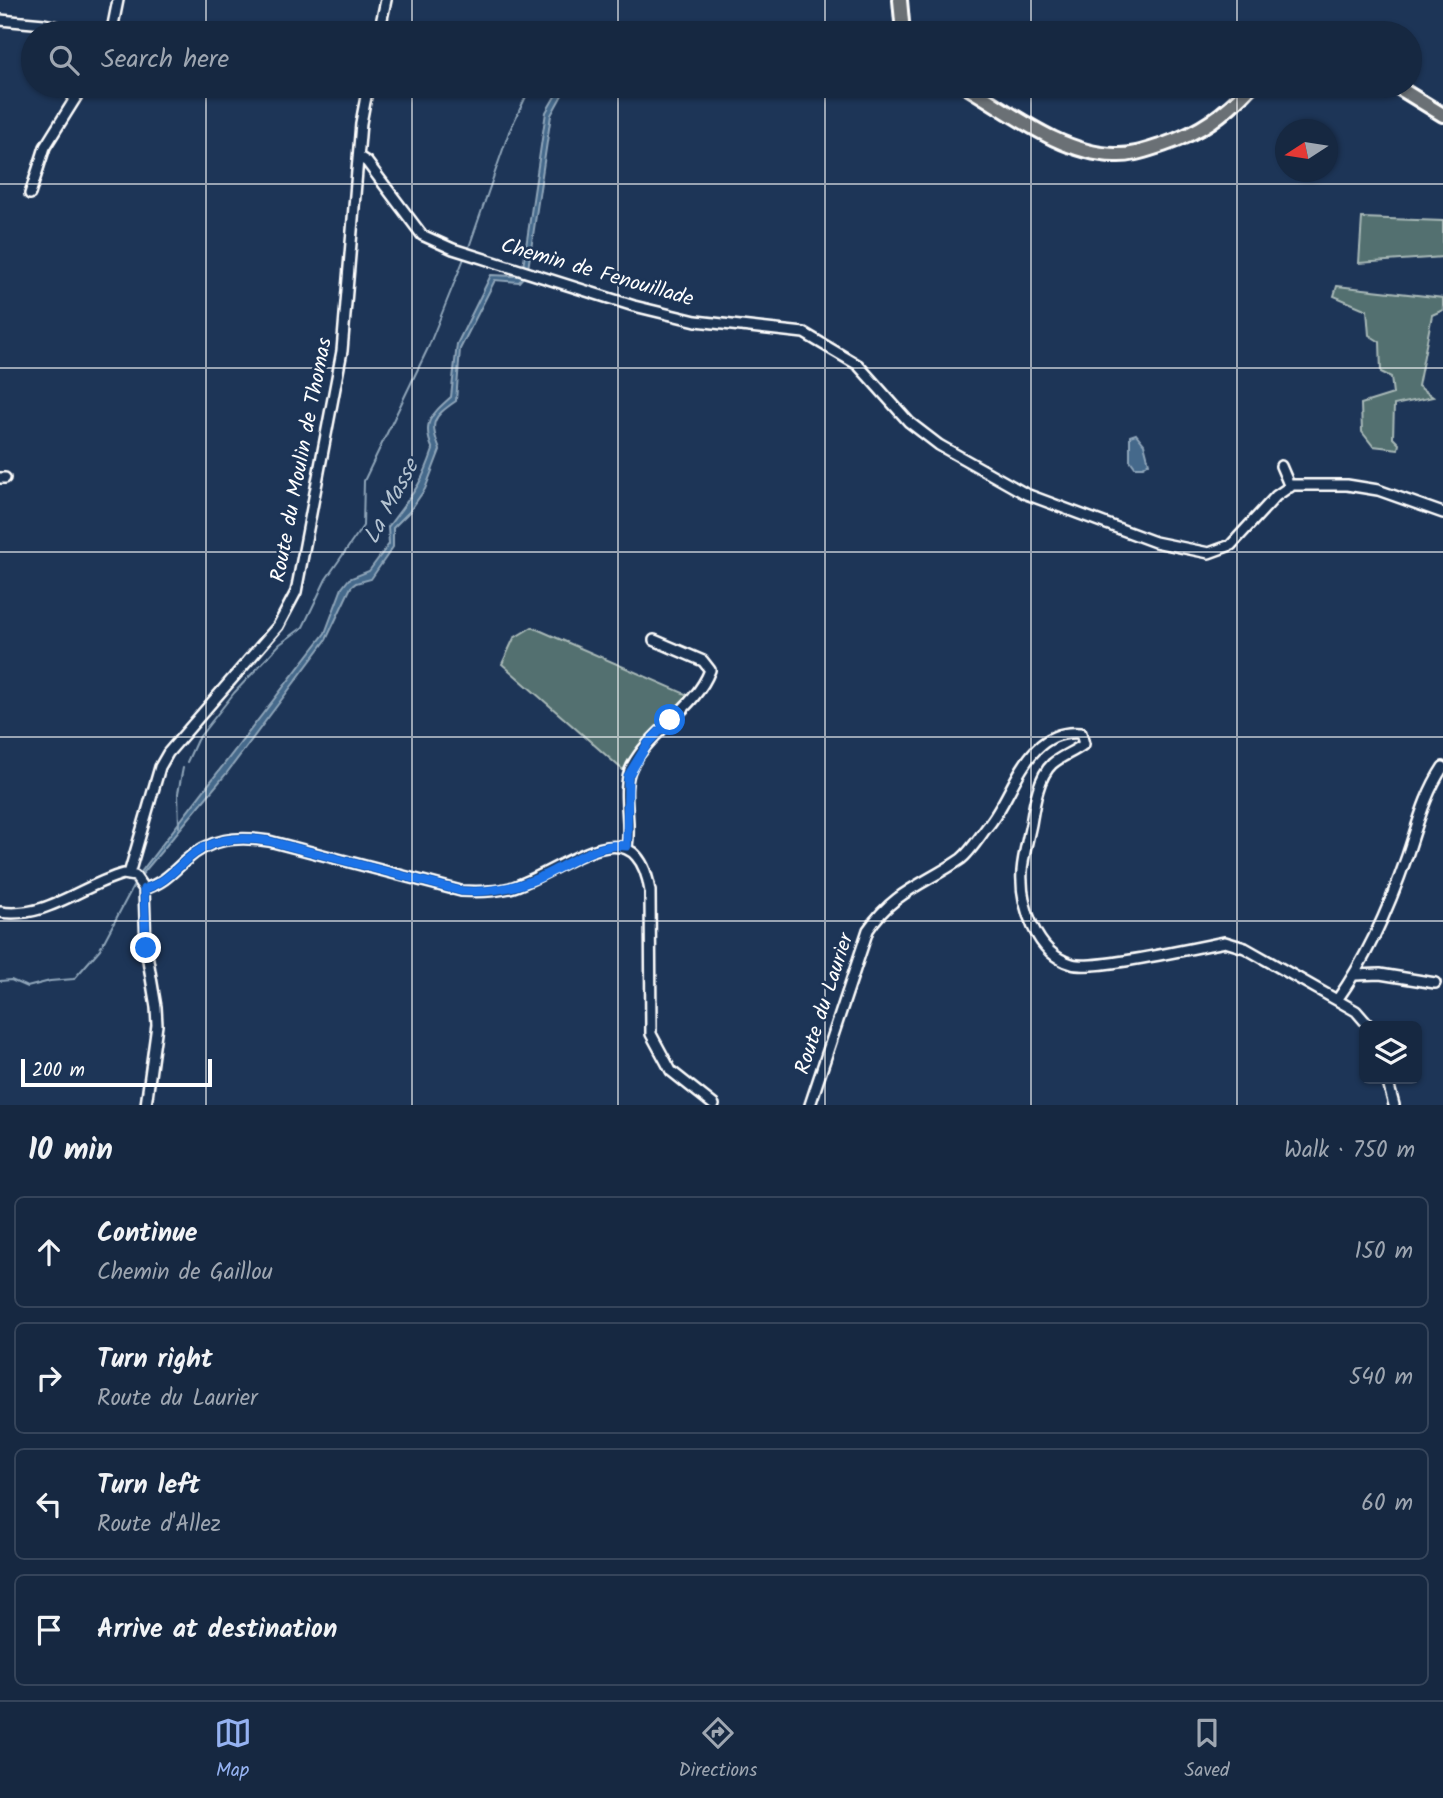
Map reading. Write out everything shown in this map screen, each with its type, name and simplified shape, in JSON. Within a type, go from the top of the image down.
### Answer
[{"type":"main road","points":[[900,0],[902,21]]},
{"type":"main road","points":[[986,98],[1049,135],[1090,152],[1116,155],[1138,153],[1204,129],[1226,113],[1240,98]]},
{"type":"main road","points":[[1412,98],[1443,115]]},
{"type":"street","points":[[114,21],[118,0]]},
{"type":"street","points":[[382,21],[386,0]]},
{"type":"street","points":[[0,20],[21,22]]},
{"type":"street","points":[[30,194],[45,147],[76,98]]},
{"type":"street","name":"Route du Moulin de Thomas","points":[[146,1105],[157,1024],[137,880],[160,767],[168,753],[278,626],[296,592],[342,351],[366,98]]},
{"type":"street","name":"Chemin de Fenouillade","points":[[359,157],[368,162],[422,235],[453,250],[634,306],[696,321],[804,334],[858,365],[909,422],[939,446],[1026,494],[1155,542],[1209,553],[1231,545],[1276,496],[1290,487]]},
{"type":"street","points":[[1281,466],[1290,487],[1347,485],[1378,490],[1443,513]]},
{"type":"street","points":[[627,846],[627,785],[633,765],[691,697],[710,670],[703,661],[654,640]]},
{"type":"street","name":"Route du Laurier","points":[[810,1105],[868,930],[881,911],[905,891],[962,858],[992,821],[1020,769],[1048,741],[1067,732],[1081,733],[1084,744],[1052,765],[1042,781],[1035,800],[1022,872],[1027,917],[1057,958],[1073,965],[1096,964],[1225,942],[1245,948],[1337,1000],[1356,1011],[1365,1021]]},
{"type":"street","points":[[1337,1000],[1355,975],[1407,857],[1423,800],[1443,767]]},
{"type":"street","points":[[0,912],[16,913],[48,908],[117,876],[137,880],[166,879],[205,846],[242,837],[269,841],[461,891],[485,892],[510,888],[538,878],[582,855],[617,845],[627,846],[647,868],[650,891],[651,1034],[671,1071],[714,1105]]},
{"type":"street","points":[[1355,975],[1380,974],[1435,983]]},
{"type":"street","points":[[1388,1084],[1394,1105]]},
{"type":"green space","points":[[1362,218],[1443,221],[1443,257],[1359,263]]},
{"type":"green space","points":[[1337,286],[1443,298],[1443,310],[1432,315],[1418,386],[1433,397],[1394,405],[1393,438],[1399,444],[1398,449],[1373,446],[1362,432],[1361,404],[1393,394],[1391,377],[1381,372],[1380,342],[1369,335],[1367,310],[1334,296]]},
{"type":"green space","points":[[532,627],[688,695],[623,770],[502,664],[514,638]]},
{"type":"water","points":[[554,98],[560,98],[551,115],[528,269],[523,267],[546,112]]},
{"type":"water","points":[[519,272],[525,275],[519,282],[495,280],[460,349],[456,401],[437,417],[434,427],[440,450],[425,489],[409,512],[393,528],[393,547],[371,579],[351,587],[326,640],[226,774],[140,877],[138,876],[325,633],[342,588],[349,579],[369,571],[389,544],[388,527],[419,483],[433,450],[428,426],[433,415],[451,397],[457,344],[491,275],[514,276]]},
{"type":"water","points":[[1136,434],[1144,444],[1149,463],[1143,467],[1135,467],[1130,460],[1130,436]]},
{"type":"waterway","name":"La Masse","points":[[468,250],[509,132],[525,98]]},
{"type":"waterway","name":"La Masse","points":[[187,762],[197,740],[234,693],[280,644],[303,627],[326,579],[363,526],[364,481],[428,348],[465,256]]},
{"type":"waterway","name":"La Masse","points":[[179,827],[178,793],[183,768]]},
{"type":"waterway","name":"La Masse","points":[[0,981],[11,980],[27,987],[74,979],[100,949],[135,883]]},
{"type":"route","points":[[146,948],[143,922],[144,889],[166,879],[188,858],[205,846],[219,841],[242,837],[269,841],[461,891],[485,892],[510,888],[538,878],[582,855],[617,845],[627,846],[628,776],[648,743],[670,720]]}]
